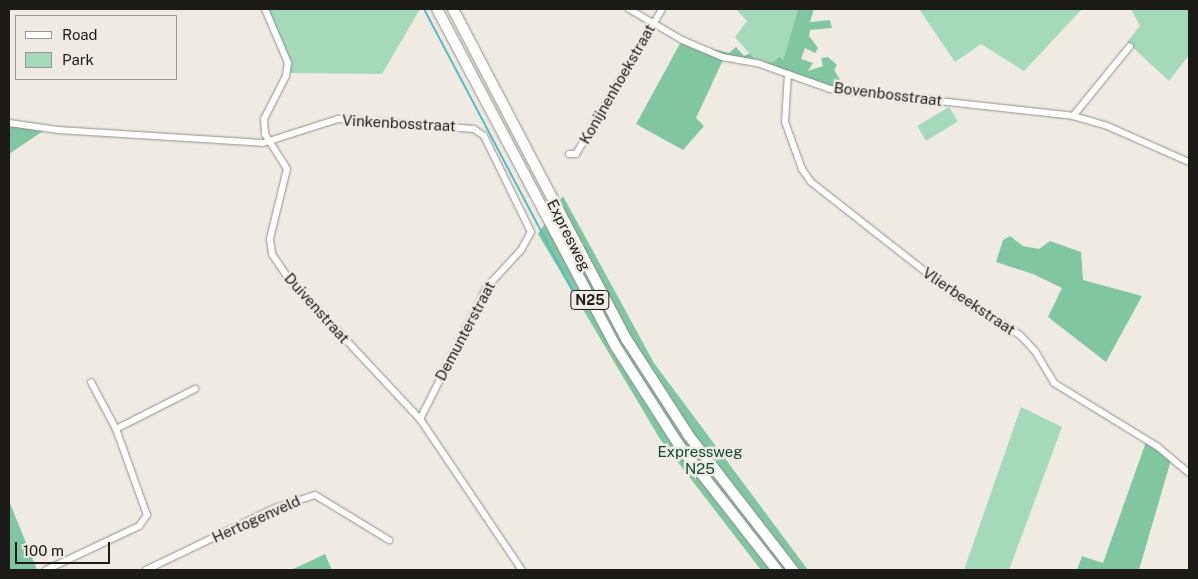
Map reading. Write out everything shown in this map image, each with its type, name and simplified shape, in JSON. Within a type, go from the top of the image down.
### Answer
[{"type":"highway","name":"Expresweg","points":[[437,9],[616,347],[680,445],[777,570]]},
{"type":"highway","name":"Expresweg","points":[[453,9],[627,340],[689,436],[793,570]]},
{"type":"street","name":"Duivenstraat","points":[[265,9],[288,63],[288,73],[264,119],[271,143],[287,169],[270,239],[276,262],[420,419],[522,570]]},
{"type":"street","name":"Bovenbosstraat","points":[[628,9],[652,24],[722,57],[788,74],[830,89],[1073,116],[1105,125],[1189,162]]},
{"type":"street","name":"Konijnenhoekstraat","points":[[569,154],[576,154],[662,9]]},
{"type":"street","points":[[1073,116],[1130,46]]},
{"type":"street","name":"Vlierbeekstraat","points":[[788,74],[784,122],[811,182],[955,295],[1020,335],[1035,351],[1054,383],[1158,447],[1189,473]]},
{"type":"street","name":"Vinkenbosstraat","points":[[9,123],[58,130],[271,143],[338,119],[474,129],[484,136],[529,224],[531,232],[521,250]]},
{"type":"street","name":"Demunterstraat","points":[[420,419],[487,286],[521,250]]},
{"type":"street","points":[[46,570],[144,522],[145,506],[116,429],[91,382]]},
{"type":"street","points":[[116,429],[195,389]]},
{"type":"street","name":"Hertogenveld","points":[[146,570],[275,508],[315,494],[389,540]]},
{"type":"green space","points":[[268,9],[420,9],[382,74],[289,73],[288,57]]},
{"type":"green space","points":[[736,9],[798,9],[783,60],[780,56],[772,63],[754,59],[735,37],[747,21]]},
{"type":"green space","points":[[798,9],[814,9],[810,22],[830,20],[832,28],[810,30],[809,36],[818,48],[815,53],[805,48],[801,59],[813,63],[808,71],[823,66],[821,58],[828,57],[837,65],[834,70],[847,91],[760,64],[723,60],[696,118],[704,126],[683,150],[636,124],[682,40],[710,52],[713,49],[729,53],[736,47],[744,56],[750,53],[754,59],[772,63],[780,56],[783,60]]},
{"type":"green space","points":[[919,9],[1082,9],[1024,71],[981,44],[955,62]]},
{"type":"green space","points":[[1131,9],[1189,9],[1189,55],[1169,81],[1127,42],[1140,26]]},
{"type":"green space","points":[[949,107],[958,122],[926,141],[917,126]]},
{"type":"green space","points":[[9,126],[43,131],[9,154]]},
{"type":"green space","name":"Expressweg N25","points":[[563,196],[654,363],[808,570],[761,570],[660,439],[538,234]]},
{"type":"green space","points":[[1010,236],[1023,246],[1039,249],[1050,241],[1081,252],[1083,280],[1142,296],[1106,362],[1048,317],[1062,288],[1033,274],[996,262],[1003,240]]},
{"type":"green space","points":[[1021,407],[1062,427],[1009,570],[964,570]]},
{"type":"green space","points":[[1146,442],[1171,460],[1139,570],[1077,570],[1082,556],[1103,563]]},
{"type":"green space","points":[[9,501],[36,567],[37,570],[9,570]]},
{"type":"green space","points":[[325,554],[332,570],[291,570]]},
{"type":"waterway","points":[[424,9],[580,305]]}]
